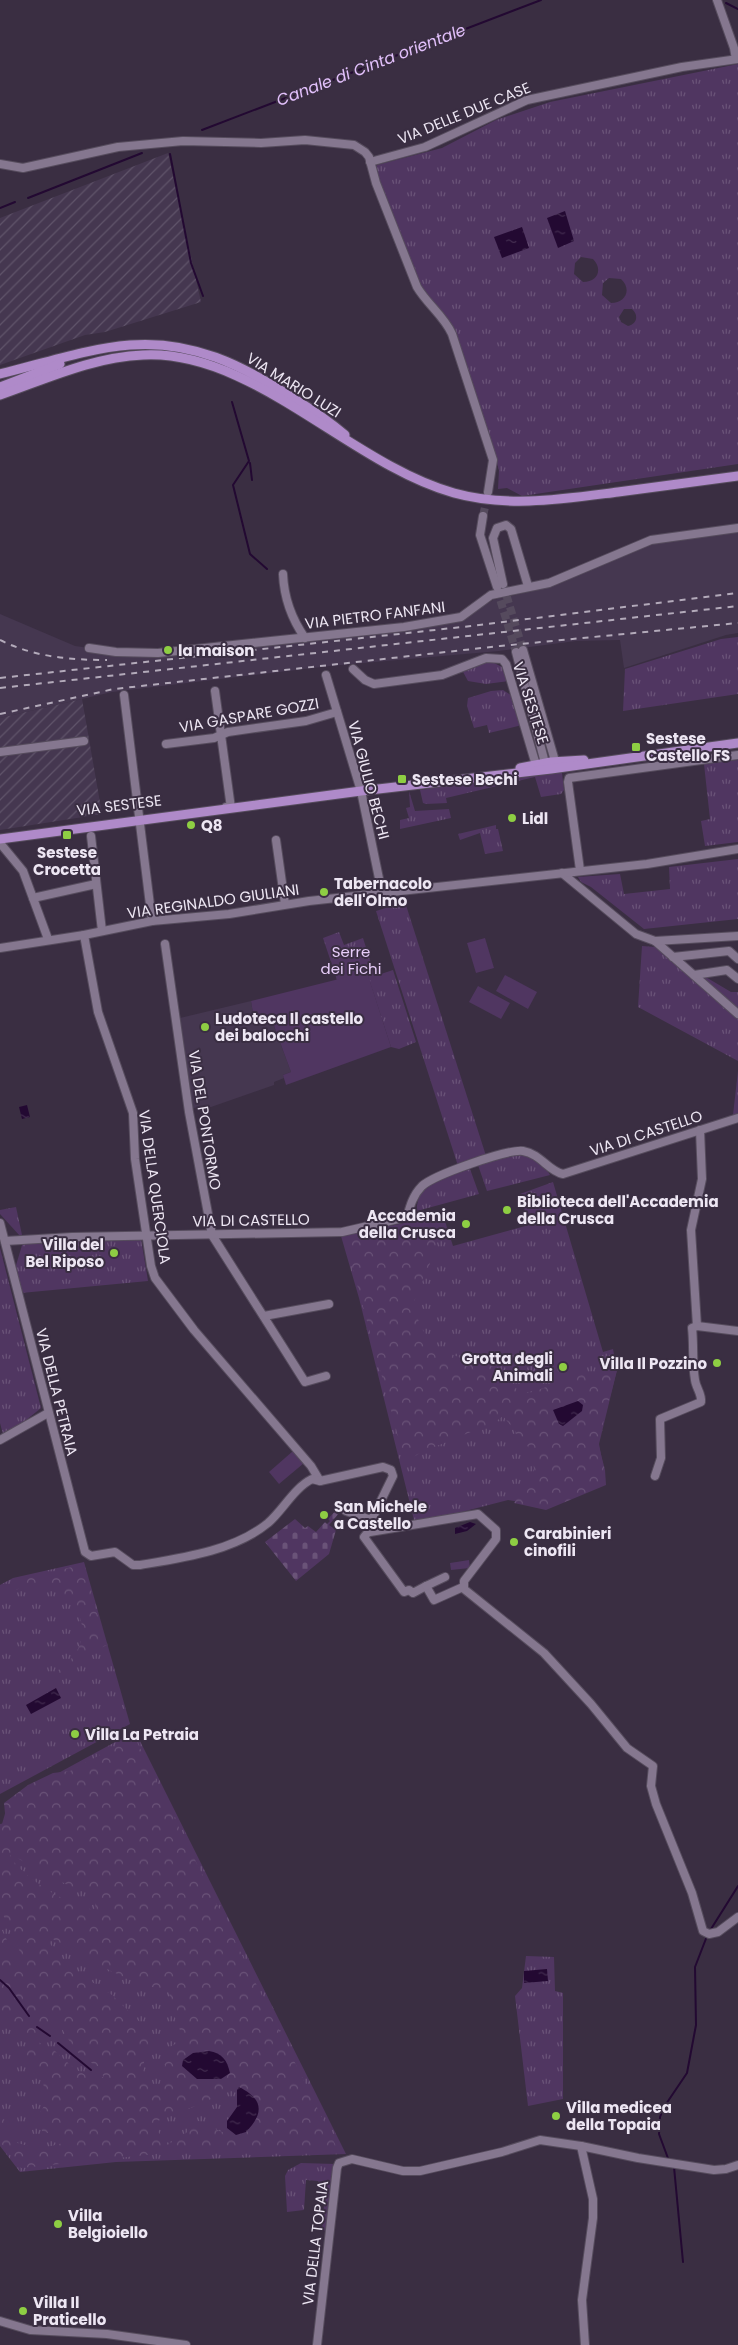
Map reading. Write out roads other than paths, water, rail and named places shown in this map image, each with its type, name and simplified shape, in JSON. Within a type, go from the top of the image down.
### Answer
[{"type":"main road","name":"VIA MARIO LUZI","points":[[0,374],[119,346],[163,344],[214,355],[238,365],[272,384],[326,420],[363,450]]},
{"type":"main road","points":[[0,387],[83,354]]},
{"type":"main road","name":"VIA MARIO LUZI","points":[[0,395],[79,367],[108,359],[145,354],[166,355],[207,365],[233,374],[263,389],[401,472],[428,484],[468,497],[499,501],[546,501],[738,476]]},
{"type":"main road","points":[[0,402],[79,367]]},
{"type":"main road","name":"VIA SESTESE","points":[[0,841],[139,819],[360,790],[521,773],[738,743]]},
{"type":"main road","name":"VIA SESTESE","points":[[459,780],[547,763],[620,759]]},
{"type":"street","points":[[717,0],[737,59]]},
{"type":"street","name":"VIA DELLE DUE CASE","points":[[370,162],[425,147],[528,100],[682,67],[737,59]]},
{"type":"street","points":[[0,164],[23,168],[118,147],[204,141],[261,143],[306,140],[348,144],[365,152],[417,287],[426,301],[444,319],[452,334],[493,460],[488,492]]},
{"type":"street","points":[[483,516],[482,541],[500,586],[493,538],[497,528],[506,525],[511,529],[528,586]]},
{"type":"street","name":"VIA PIETRO FANFANI","points":[[89,648],[146,654],[404,627],[461,617],[485,597],[549,582],[651,540],[738,528]]},
{"type":"street","points":[[283,574],[284,593],[289,610],[305,638]]},
{"type":"street","points":[[519,651],[547,763]]},
{"type":"street","name":"VIA SESTESE","points":[[353,669],[365,680],[374,684],[442,675],[486,658],[502,660],[506,664],[547,763]]},
{"type":"street","name":"VIA GIULIO BECHI","points":[[326,675],[360,790],[382,893]]},
{"type":"street","points":[[215,691],[231,808]]},
{"type":"street","points":[[124,695],[152,922]]},
{"type":"street","name":"VIA GASPARE GOZZI","points":[[166,744],[214,738],[228,732],[306,721],[337,712]]},
{"type":"street","points":[[0,752],[84,741]]},
{"type":"street","points":[[580,870],[569,779],[738,755]]},
{"type":"street","points":[[521,773],[547,763],[582,765]]},
{"type":"street","points":[[91,836],[102,931]]},
{"type":"street","points":[[276,840],[285,904]]},
{"type":"street","points":[[0,841],[19,865],[48,939]]},
{"type":"street","name":"VIA REGINALDO GIULIANI","points":[[0,948],[152,922],[229,914],[285,904],[647,864],[738,850]]},
{"type":"street","points":[[562,873],[636,934],[655,941],[738,1014]]},
{"type":"street","points":[[33,898],[96,884]]},
{"type":"street","name":"VIA DELLA QUERCIOLA","points":[[84,935],[98,1012],[132,1113],[135,1159],[151,1266],[155,1278],[194,1330],[299,1451],[320,1481]]},
{"type":"street","points":[[655,941],[738,936]]},
{"type":"street","name":"VIA DEL PONTORMO","points":[[165,944],[189,1112],[212,1235],[305,1382],[326,1376]]},
{"type":"street","points":[[673,957],[729,951],[738,959]]},
{"type":"street","points":[[694,975],[728,970],[738,979]]},
{"type":"street","name":"VIA DI CASTELLO","points":[[5,1241],[21,1238],[342,1232],[407,1217],[414,1195],[430,1180],[507,1153],[521,1151],[530,1153],[563,1174],[738,1118]]},
{"type":"street","points":[[697,1326],[691,1230],[702,1179],[700,1130]]},
{"type":"street","name":"VIA DELLA PETRAIA","points":[[0,1222],[83,1550],[91,1556],[115,1552],[133,1565],[209,1552],[240,1539],[267,1523],[307,1481],[312,1478],[320,1481]]},
{"type":"street","points":[[264,1316],[329,1304]]},
{"type":"street","points":[[655,1476],[661,1458],[660,1419],[701,1402],[702,1397],[695,1382],[692,1328],[697,1326],[738,1330]]},
{"type":"street","points":[[0,1440],[48,1413]]},
{"type":"street","points":[[320,1481],[383,1467],[391,1470],[393,1476],[368,1527],[369,1531],[364,1537],[404,1592],[409,1590],[412,1593],[445,1577]]},
{"type":"street","points":[[346,1511],[372,1520]]},
{"type":"street","points":[[369,1531],[378,1532],[478,1514],[496,1530],[496,1539],[464,1581],[463,1587]]},
{"type":"street","points":[[426,1586],[434,1600],[463,1587]]},
{"type":"street","points":[[463,1587],[544,1653],[591,1704],[627,1748],[654,1766],[651,1786],[656,1804],[692,1893],[703,1931],[709,1934],[718,1932],[738,1917]]},
{"type":"street","name":"VIA DELLA TOPAIA","points":[[316,2345],[340,2163],[352,2159],[395,2169],[420,2171],[502,2152],[540,2140],[714,2170],[738,2165]]},
{"type":"street","points":[[581,2146],[593,2199],[593,2218],[582,2300],[585,2345]]},
{"type":"street","points":[[0,2321],[30,2330],[107,2334],[186,2345]]},
{"type":"water","points":[[565,211],[574,241],[558,248],[547,218]]},
{"type":"water","points":[[522,227],[529,248],[502,258],[494,237]]},
{"type":"water","points":[[27,1105],[30,1117],[22,1119],[19,1107]]},
{"type":"water","points":[[578,1401],[583,1405],[582,1411],[563,1426],[559,1424],[553,1410]]},
{"type":"water","points":[[470,1522],[476,1524],[467,1531],[455,1534],[455,1528]]},
{"type":"water","points":[[56,1688],[61,1698],[31,1714],[26,1705]]},
{"type":"water","points":[[547,1969],[548,1981],[524,1983],[524,1971]]},
{"type":"water","points":[[209,2051],[217,2053],[223,2058],[230,2073],[221,2079],[197,2079],[182,2066],[183,2060],[193,2053]]},
{"type":"water","points":[[239,2087],[253,2097],[259,2108],[252,2125],[246,2132],[236,2135],[227,2128],[227,2121],[237,2107],[237,2090]]},
{"type":"waterway","name":"Canale di Cinta orientale","points":[[202,130],[541,0]]},
{"type":"waterway","name":"Canale di Cinta orientale","points":[[726,3],[738,9]]},
{"type":"waterway","name":"Canale di Cinta orientale","points":[[28,198],[142,153]]},
{"type":"waterway","points":[[170,154],[191,263],[203,296]]},
{"type":"waterway","name":"Canale di Cinta orientale","points":[[0,208],[15,202]]},
{"type":"waterway","points":[[232,402],[249,461],[233,485],[250,554],[267,569]]},
{"type":"waterway","points":[[250,463],[252,480]]},
{"type":"waterway","points":[[711,1929],[738,1886]]},
{"type":"waterway","points":[[669,2161],[659,2134],[660,2117],[664,2107],[687,2073],[696,2025],[695,1967],[707,1936]]},
{"type":"waterway","points":[[0,1980],[9,1988],[29,2016]]},
{"type":"waterway","points":[[37,2027],[50,2036]]},
{"type":"waterway","points":[[58,2043],[91,2070]]},
{"type":"waterway","points":[[674,2167],[683,2262]]},
{"type":"tunnel","points":[[483,516],[488,494]]},
{"type":"tunnel","points":[[503,584],[523,650]]},
{"type":"tunnel","points":[[497,589],[516,652]]},
{"type":"railway","points":[[0,678],[471,626],[738,593]]},
{"type":"railway","points":[[0,688],[738,606]]},
{"type":"railway","points":[[0,714],[114,689],[500,646],[738,623]]},
{"type":"railway","points":[[0,640],[39,654],[107,660]]},
{"type":"place","name":"la maison","points":[[168,650]]},
{"type":"place","name":"Sestese Castello FS","points":[[636,747]]},
{"type":"place","name":"Sestese Bechi","points":[[402,779]]},
{"type":"place","name":"Lidl","points":[[512,818]]},
{"type":"place","name":"Q8","points":[[191,825]]},
{"type":"place","name":"Sestese Crocetta","points":[[67,835]]},
{"type":"place","name":"Tabernacolo dell'Olmo","points":[[324,892]]},
{"type":"place","name":"Ludoteca Il castello dei balocchi","points":[[205,1027]]},
{"type":"place","name":"Biblioteca dell'Accademia della Crusca","points":[[507,1210]]},
{"type":"place","name":"Accademia della Crusca","points":[[466,1224]]},
{"type":"place","name":"Villa del Bel Riposo","points":[[114,1253]]},
{"type":"place","name":"Villa Il Pozzino","points":[[717,1363]]},
{"type":"place","name":"Grotta degli Animali","points":[[563,1367]]},
{"type":"place","name":"San Michele a Castello","points":[[324,1515]]},
{"type":"place","name":"Carabinieri cinofili","points":[[514,1542]]},
{"type":"place","name":"Villa La Petraia","points":[[75,1734]]},
{"type":"place","name":"Villa medicea della Topaia","points":[[556,2116]]},
{"type":"place","name":"Villa Belgioiello","points":[[58,2224]]},
{"type":"place","name":"Villa Il Praticello","points":[[23,2311]]},
{"type":"park label","name":"Serre dei Fichi","points":[[351,960]]}]
